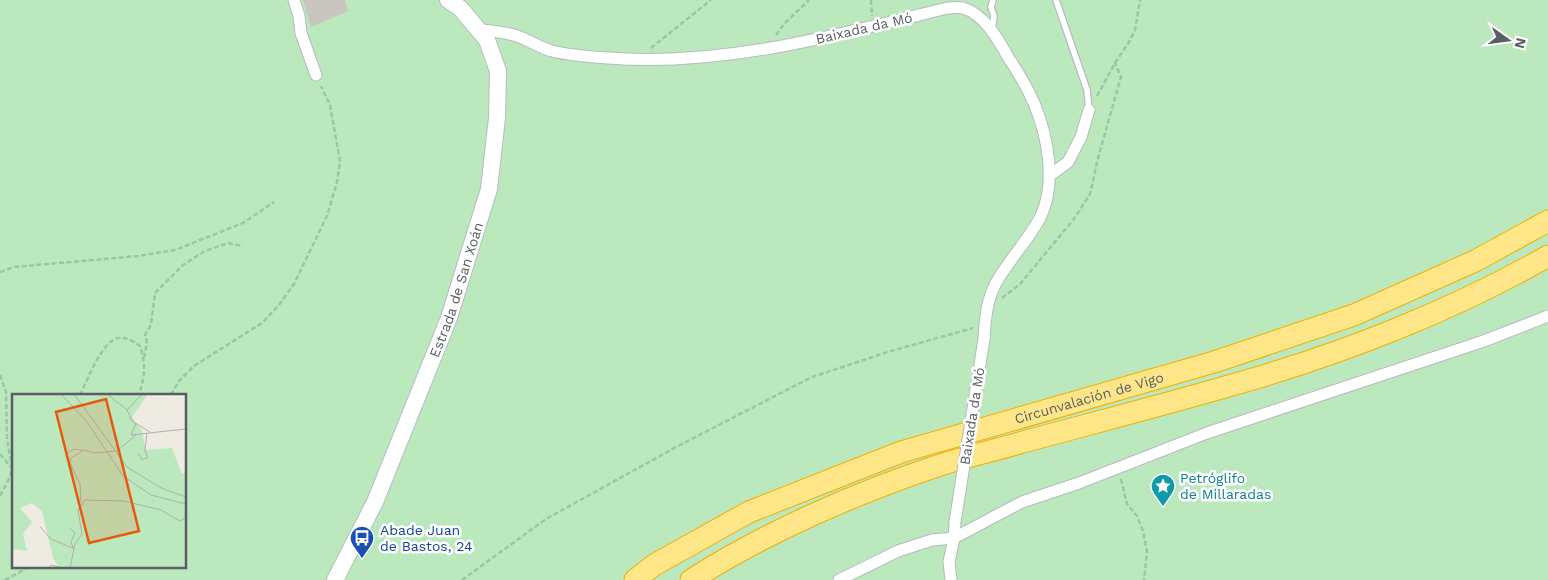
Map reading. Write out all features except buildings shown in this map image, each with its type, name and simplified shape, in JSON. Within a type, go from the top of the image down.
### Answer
[{"type":"highway","name":"Circunvalación de Vigo","points":[[635,580],[654,564],[749,512],[901,452],[1214,362],[1354,315],[1475,261],[1548,221]]},
{"type":"highway","name":"Circunvalación de Vigo","points":[[691,580],[746,548],[793,525],[859,495],[898,480],[945,464],[1242,383],[1332,353],[1425,316],[1492,285],[1548,256]]},
{"type":"street","points":[[294,0],[299,16],[301,33],[316,75]]},
{"type":"street","name":"Estrada de San Xoán","points":[[335,580],[375,502],[449,318],[489,190],[497,118],[498,71],[487,40],[480,30],[460,8],[448,0]]},
{"type":"street","name":"Baixada da Mó","points":[[480,30],[501,32],[552,51],[607,58],[644,60],[685,59],[770,47],[810,40],[948,8],[962,8],[973,12],[982,20],[999,41],[1034,102],[1043,128],[1049,176],[1047,201],[1040,218],[996,282],[988,304],[949,562],[951,580]]},
{"type":"street","points":[[1049,176],[1068,162],[1081,137],[1089,110]]},
{"type":"street","points":[[839,580],[898,552],[932,540],[954,538],[1022,502],[1080,483],[1207,433],[1481,342],[1548,316]]},
{"type":"lane","points":[[992,32],[994,16],[991,7],[993,0]]},
{"type":"lane","points":[[1056,0],[1087,90],[1089,110]]},
{"type":"path","points":[[644,60],[651,47],[711,0]]},
{"type":"path","points":[[770,47],[784,24],[809,0]]},
{"type":"path","points":[[1089,110],[1135,30],[1140,0]]},
{"type":"path","points":[[999,301],[1020,284],[1074,220],[1090,194],[1121,77],[1115,63]]},
{"type":"path","points":[[172,394],[179,381],[194,366],[262,323],[279,305],[294,284],[326,216],[337,182],[340,160],[330,105],[316,75]]},
{"type":"path","points":[[0,272],[14,267],[138,256],[175,250],[243,223],[274,202]]},
{"type":"path","points":[[139,394],[144,374],[147,342],[145,335],[151,325],[155,293],[183,265],[205,251],[228,243],[244,246]]},
{"type":"path","points":[[462,580],[546,519],[678,446],[812,377],[891,351],[985,325]]},
{"type":"path","points":[[80,394],[97,360],[111,341],[118,338],[132,341],[140,346],[144,358]]},
{"type":"path","points":[[0,375],[6,392],[7,439],[12,465],[10,477],[0,496]]},
{"type":"path","points":[[0,454],[12,465]]},
{"type":"path","points":[[1118,468],[1128,504],[1137,516],[1148,552],[1144,580]]},
{"type":"path","points":[[5,580],[27,568]]},
{"type":"green space","points":[[0,0],[1548,0],[1548,580],[0,580]]},
{"type":"place","name":"Petróglifo de Millaradas","points":[[1163,507]]},
{"type":"place","name":"Abade Juan de Bastos, 24","points":[[362,559]]}]
